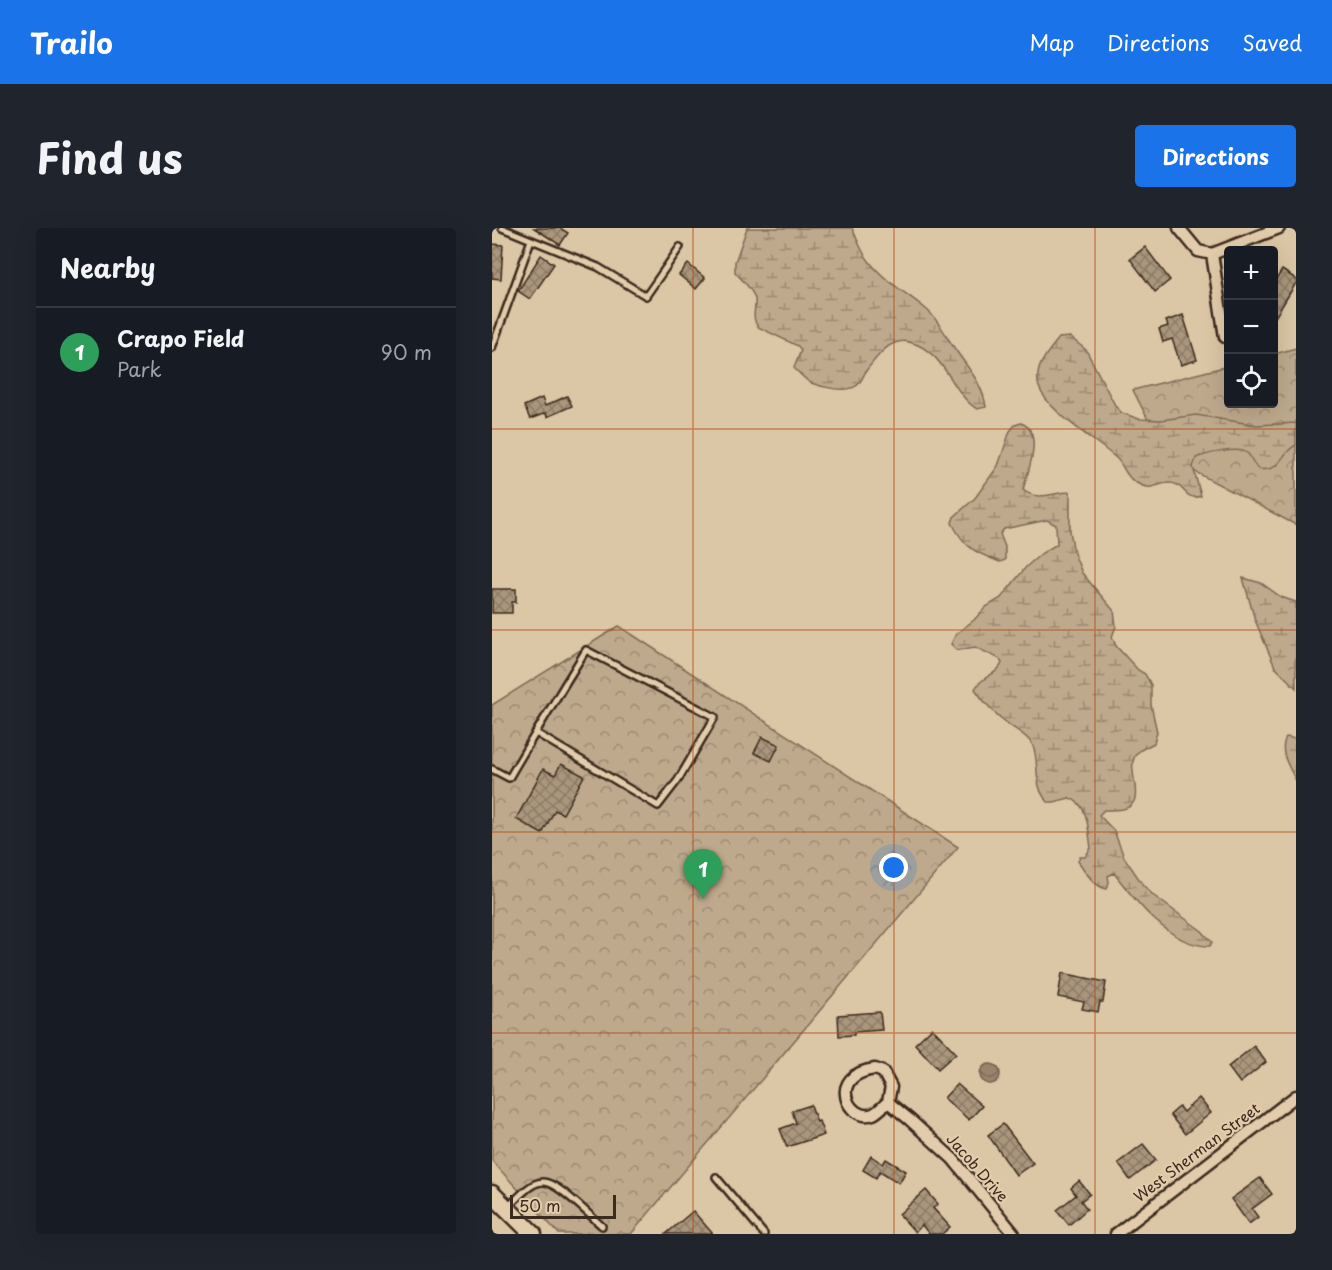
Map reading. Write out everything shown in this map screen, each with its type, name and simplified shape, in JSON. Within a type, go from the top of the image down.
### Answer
[{"type":"main road","points":[[492,1194],[533,1234]]},
{"type":"street","points":[[1179,228],[1198,251],[1212,254],[1279,228]]},
{"type":"street","points":[[1212,254],[1224,331]]},
{"type":"street","points":[[875,1069],[883,1072],[891,1087],[888,1102],[873,1114],[866,1115],[856,1112],[849,1106],[846,1097],[849,1080],[865,1070],[875,1069]]},
{"type":"street","name":"West Sherman Street","points":[[1116,1234],[1296,1096]]},
{"type":"street","name":"Jacob Drive","points":[[888,1102],[953,1159],[1014,1234]]},
{"type":"lane","points":[[502,228],[598,267],[646,297],[681,247]]},
{"type":"lane","points":[[492,348],[531,240]]},
{"type":"lane","points":[[492,769],[509,778],[536,733],[586,650],[714,717],[678,780],[658,806],[536,733]]},
{"type":"lane","points":[[716,1177],[764,1234]]},
{"type":"lane","points":[[506,1209],[530,1187],[542,1182],[553,1184],[602,1226]]},
{"type":"green space","points":[[747,228],[852,228],[863,253],[875,268],[926,309],[937,321],[978,382],[986,407],[977,409],[968,402],[932,354],[921,347],[902,341],[884,350],[874,360],[859,383],[852,388],[827,388],[811,383],[794,368],[801,350],[798,346],[756,324],[754,295],[735,272],[735,262]]},
{"type":"green space","points":[[1070,337],[1086,350],[1116,407],[1122,413],[1139,419],[1161,420],[1196,415],[1257,425],[1296,423],[1296,445],[1276,466],[1266,469],[1258,469],[1247,453],[1237,450],[1222,451],[1196,458],[1193,467],[1201,496],[1188,495],[1179,486],[1170,483],[1150,487],[1141,485],[1129,477],[1116,458],[1052,406],[1039,387],[1038,373],[1046,355],[1059,338]]},
{"type":"green space","points":[[1296,348],[1296,525],[1167,457],[1133,390],[1224,367],[1224,408],[1278,408],[1278,353]]},
{"type":"green space","points":[[1021,423],[1028,428],[1033,443],[1023,490],[1040,496],[1070,492],[1070,531],[1074,553],[1082,573],[1114,611],[1116,626],[1112,637],[1116,646],[1138,670],[1145,674],[1151,685],[1151,705],[1157,732],[1154,743],[1137,753],[1133,759],[1135,800],[1123,809],[1104,810],[1099,815],[1114,831],[1124,857],[1143,885],[1154,896],[1202,931],[1212,942],[1210,946],[1182,939],[1168,931],[1144,909],[1114,873],[1108,876],[1107,889],[1102,888],[1090,878],[1078,861],[1080,857],[1085,857],[1091,848],[1084,812],[1076,801],[1069,798],[1048,802],[1040,788],[1035,750],[1032,744],[985,703],[975,689],[981,681],[1000,667],[1002,663],[1000,659],[975,647],[957,650],[951,644],[956,634],[986,607],[1001,598],[1026,567],[1057,544],[1056,525],[1047,520],[1004,529],[1000,534],[1005,547],[1005,560],[1000,562],[966,544],[952,523],[954,517],[975,498],[998,466],[1010,431],[1015,425]]},
{"type":"green space","points":[[1243,578],[1261,583],[1281,597],[1296,602],[1296,688],[1275,667],[1255,620]]},
{"type":"green space","points":[[619,626],[958,847],[631,1234],[559,1234],[492,1161],[492,705]]},
{"type":"green space","points":[[1286,737],[1296,739],[1296,781],[1284,754]]},
{"type":"water","points":[[990,1064],[997,1067],[1000,1074],[997,1081],[990,1084],[983,1081],[980,1074],[983,1067]]},
{"type":"building","points":[[534,228],[560,228],[568,233],[560,245]]},
{"type":"building","points":[[492,244],[503,245],[501,279],[492,278]]},
{"type":"building","points":[[1145,247],[1170,280],[1155,292],[1130,259]]},
{"type":"building","points":[[541,255],[554,264],[530,299],[518,291]]},
{"type":"building","points":[[688,264],[705,278],[696,289],[679,275]]},
{"type":"building","points":[[1282,270],[1296,279],[1296,283],[1278,312],[1278,300],[1278,276]]},
{"type":"building","points":[[1183,315],[1197,360],[1181,365],[1172,339],[1163,342],[1159,329],[1168,326],[1166,321]]},
{"type":"building","points":[[567,396],[572,406],[547,417],[546,413],[530,419],[524,406],[542,398],[545,406]]},
{"type":"building","points":[[492,589],[516,589],[516,602],[512,602],[512,613],[492,613]]},
{"type":"building","points":[[762,737],[779,745],[771,761],[754,753]]},
{"type":"building","points":[[561,764],[584,776],[563,814],[555,810],[542,834],[516,819],[543,769],[555,775]]},
{"type":"building","points":[[1062,973],[1106,982],[1103,1002],[1100,1002],[1098,1012],[1082,1009],[1084,1002],[1058,997]]},
{"type":"building","points":[[880,1012],[882,1030],[854,1032],[854,1035],[839,1036],[838,1015]]},
{"type":"building","points":[[932,1028],[956,1053],[938,1069],[915,1044]]},
{"type":"building","points":[[1254,1046],[1266,1062],[1240,1083],[1228,1067]]},
{"type":"building","points":[[957,1084],[982,1106],[969,1120],[944,1098]]},
{"type":"building","points":[[1199,1098],[1211,1113],[1185,1134],[1170,1115],[1179,1107],[1183,1112]]},
{"type":"building","points":[[811,1105],[824,1135],[787,1147],[780,1129],[796,1123],[792,1111]]},
{"type":"building","points":[[1003,1124],[1033,1163],[1016,1175],[988,1135]]},
{"type":"building","points":[[1143,1144],[1156,1160],[1130,1180],[1118,1163]]},
{"type":"building","points":[[871,1156],[883,1164],[886,1159],[906,1171],[899,1183],[880,1171],[876,1178],[863,1170]]},
{"type":"building","points":[[1260,1178],[1272,1194],[1252,1209],[1258,1217],[1249,1224],[1231,1199]]},
{"type":"building","points":[[1079,1181],[1090,1194],[1081,1201],[1087,1209],[1069,1225],[1057,1210],[1076,1195],[1071,1188]]},
{"type":"building","points":[[926,1190],[938,1204],[933,1208],[950,1227],[942,1234],[929,1234],[922,1225],[915,1232],[899,1214]]},
{"type":"building","points":[[693,1211],[713,1234],[666,1234]]},
{"type":"place","name":"Crapo Field","points":[[703,899]]}]
